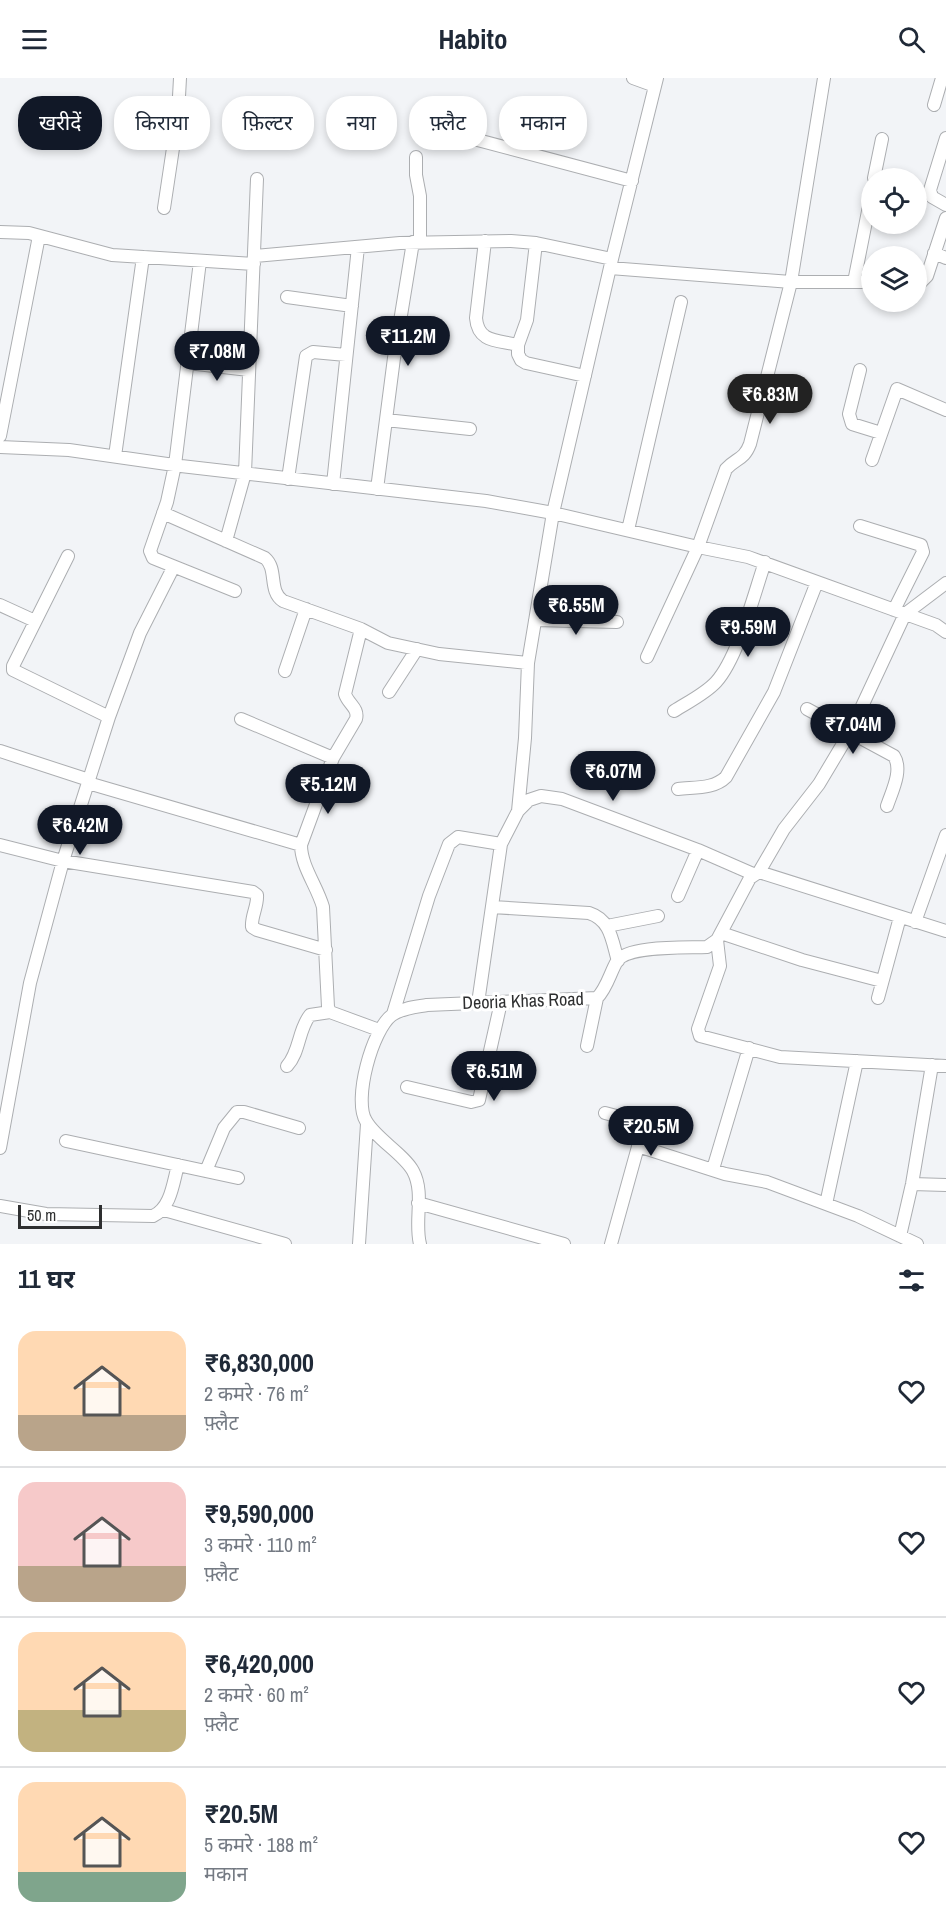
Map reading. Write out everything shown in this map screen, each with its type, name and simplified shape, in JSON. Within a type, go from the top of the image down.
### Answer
[{"type":"street","points":[[164,208],[178,115],[180,78]]},
{"type":"street","points":[[478,1002],[501,844],[518,810],[525,738],[528,663],[553,513],[656,82],[633,78]]},
{"type":"street","points":[[647,657],[698,547],[726,469],[732,462],[744,457],[750,444],[791,282],[824,78]]},
{"type":"street","points":[[934,105],[942,78]]},
{"type":"street","points":[[946,138],[941,175],[931,194],[932,197],[946,205]]},
{"type":"street","points":[[876,168],[882,139]]},
{"type":"street","points":[[487,143],[632,181]]},
{"type":"street","points":[[377,489],[394,358],[417,242],[420,196],[416,175],[416,157]]},
{"type":"street","points":[[226,541],[245,473],[257,179]]},
{"type":"street","points":[[927,277],[940,255],[946,218]]},
{"type":"street","points":[[0,232],[39,236],[96,251],[200,261],[254,260],[417,242],[536,243],[611,263],[791,282],[861,282]]},
{"type":"street","points":[[854,282],[863,234]]},
{"type":"street","points":[[0,436],[39,236]]},
{"type":"street","points":[[485,242],[476,318],[477,327],[480,334],[486,338],[519,345]]},
{"type":"street","points":[[536,243],[527,320],[519,345],[520,360],[585,376]]},
{"type":"street","points":[[333,484],[358,247]]},
{"type":"street","points":[[115,456],[143,257]]},
{"type":"street","points":[[200,261],[175,465],[150,554],[153,558],[173,568],[235,591]]},
{"type":"street","points":[[287,297],[352,306]]},
{"type":"street","points":[[628,530],[681,302]]},
{"type":"street","points":[[288,479],[306,356],[313,352],[346,355]]},
{"type":"street","points":[[188,363],[249,370]]},
{"type":"street","points":[[860,370],[849,420],[852,424],[881,433]]},
{"type":"street","points":[[872,460],[897,389],[946,410]]},
{"type":"street","points":[[386,420],[470,429]]},
{"type":"street","points":[[0,447],[69,450],[288,479],[486,501],[553,513],[698,547],[739,554],[900,612],[946,632]]},
{"type":"street","points":[[163,513],[266,558],[272,567],[278,597],[361,629],[388,643],[439,654],[528,663]]},
{"type":"street","points":[[618,961],[624,954],[632,951],[707,947],[719,937],[784,829],[819,783],[850,732],[923,552],[921,545],[860,526]]},
{"type":"street","points":[[68,556],[13,670],[109,717]]},
{"type":"street","points":[[674,711],[708,689],[724,670],[733,654],[765,562]]},
{"type":"street","points":[[0,1148],[30,983],[63,861],[109,717],[140,633],[173,568]]},
{"type":"street","points":[[678,789],[713,785],[720,783],[726,777],[774,692],[817,582]]},
{"type":"street","points":[[900,612],[946,583]]},
{"type":"street","points":[[0,605],[35,621]]},
{"type":"street","points":[[285,671],[306,609]]},
{"type":"street","points":[[535,620],[617,622]]},
{"type":"street","points":[[330,1012],[323,907],[302,857],[301,845],[333,758],[357,713],[345,694],[361,629]]},
{"type":"street","points":[[389,692],[417,650]]},
{"type":"street","points":[[807,708],[894,756],[898,770],[887,806]]},
{"type":"street","points":[[241,719],[333,758]]},
{"type":"street","points":[[0,751],[89,781],[301,845]]},
{"type":"street","points":[[518,810],[530,800],[541,796],[562,799],[756,873],[946,931]]},
{"type":"street","points":[[915,922],[946,835]]},
{"type":"street","points":[[420,1244],[418,1185],[413,1170],[367,1124],[361,1111],[362,1088],[380,1030],[393,1014],[429,896],[449,844],[458,837],[501,844]]},
{"type":"street","points":[[0,845],[63,861],[253,892],[258,901],[252,927],[326,950]]},
{"type":"street","points":[[678,896],[698,850]]},
{"type":"street","points":[[492,907],[589,914],[602,919],[607,926],[618,961]]},
{"type":"street","points":[[607,926],[658,915]]},
{"type":"street","points":[[878,998],[900,917]]},
{"type":"street","points":[[719,937],[882,981]]},
{"type":"street","points":[[719,937],[720,966],[698,1032],[703,1037],[780,1058],[946,1066]]},
{"type":"street","name":"Deoria Khas Road","points":[[393,1014],[410,1007],[427,1005],[597,998],[602,993],[618,961]]},
{"type":"street","points":[[587,1046],[597,998]]},
{"type":"street","points":[[407,1088],[471,1102],[479,1100],[501,1002]]},
{"type":"street","points":[[287,1066],[294,1057],[305,1021],[310,1015],[330,1012],[380,1030]]},
{"type":"street","points":[[713,1169],[749,1048]]},
{"type":"street","points":[[826,1204],[857,1061]]},
{"type":"street","points":[[900,1236],[912,1184],[932,1065]]},
{"type":"street","points":[[206,1172],[224,1128],[237,1112],[299,1128]]},
{"type":"street","points":[[605,1113],[644,1123],[610,1244]]},
{"type":"street","points":[[359,1244],[367,1124]]},
{"type":"street","points":[[66,1141],[238,1178]]},
{"type":"street","points":[[638,1146],[713,1169],[767,1182],[826,1204],[917,1244]]},
{"type":"street","points":[[0,1206],[46,1214],[153,1216],[164,1210],[178,1165]]},
{"type":"street","points":[[912,1184],[946,1185]]},
{"type":"street","points":[[418,1203],[564,1244]]},
{"type":"street","points":[[164,1210],[252,1240],[285,1244]]}]
